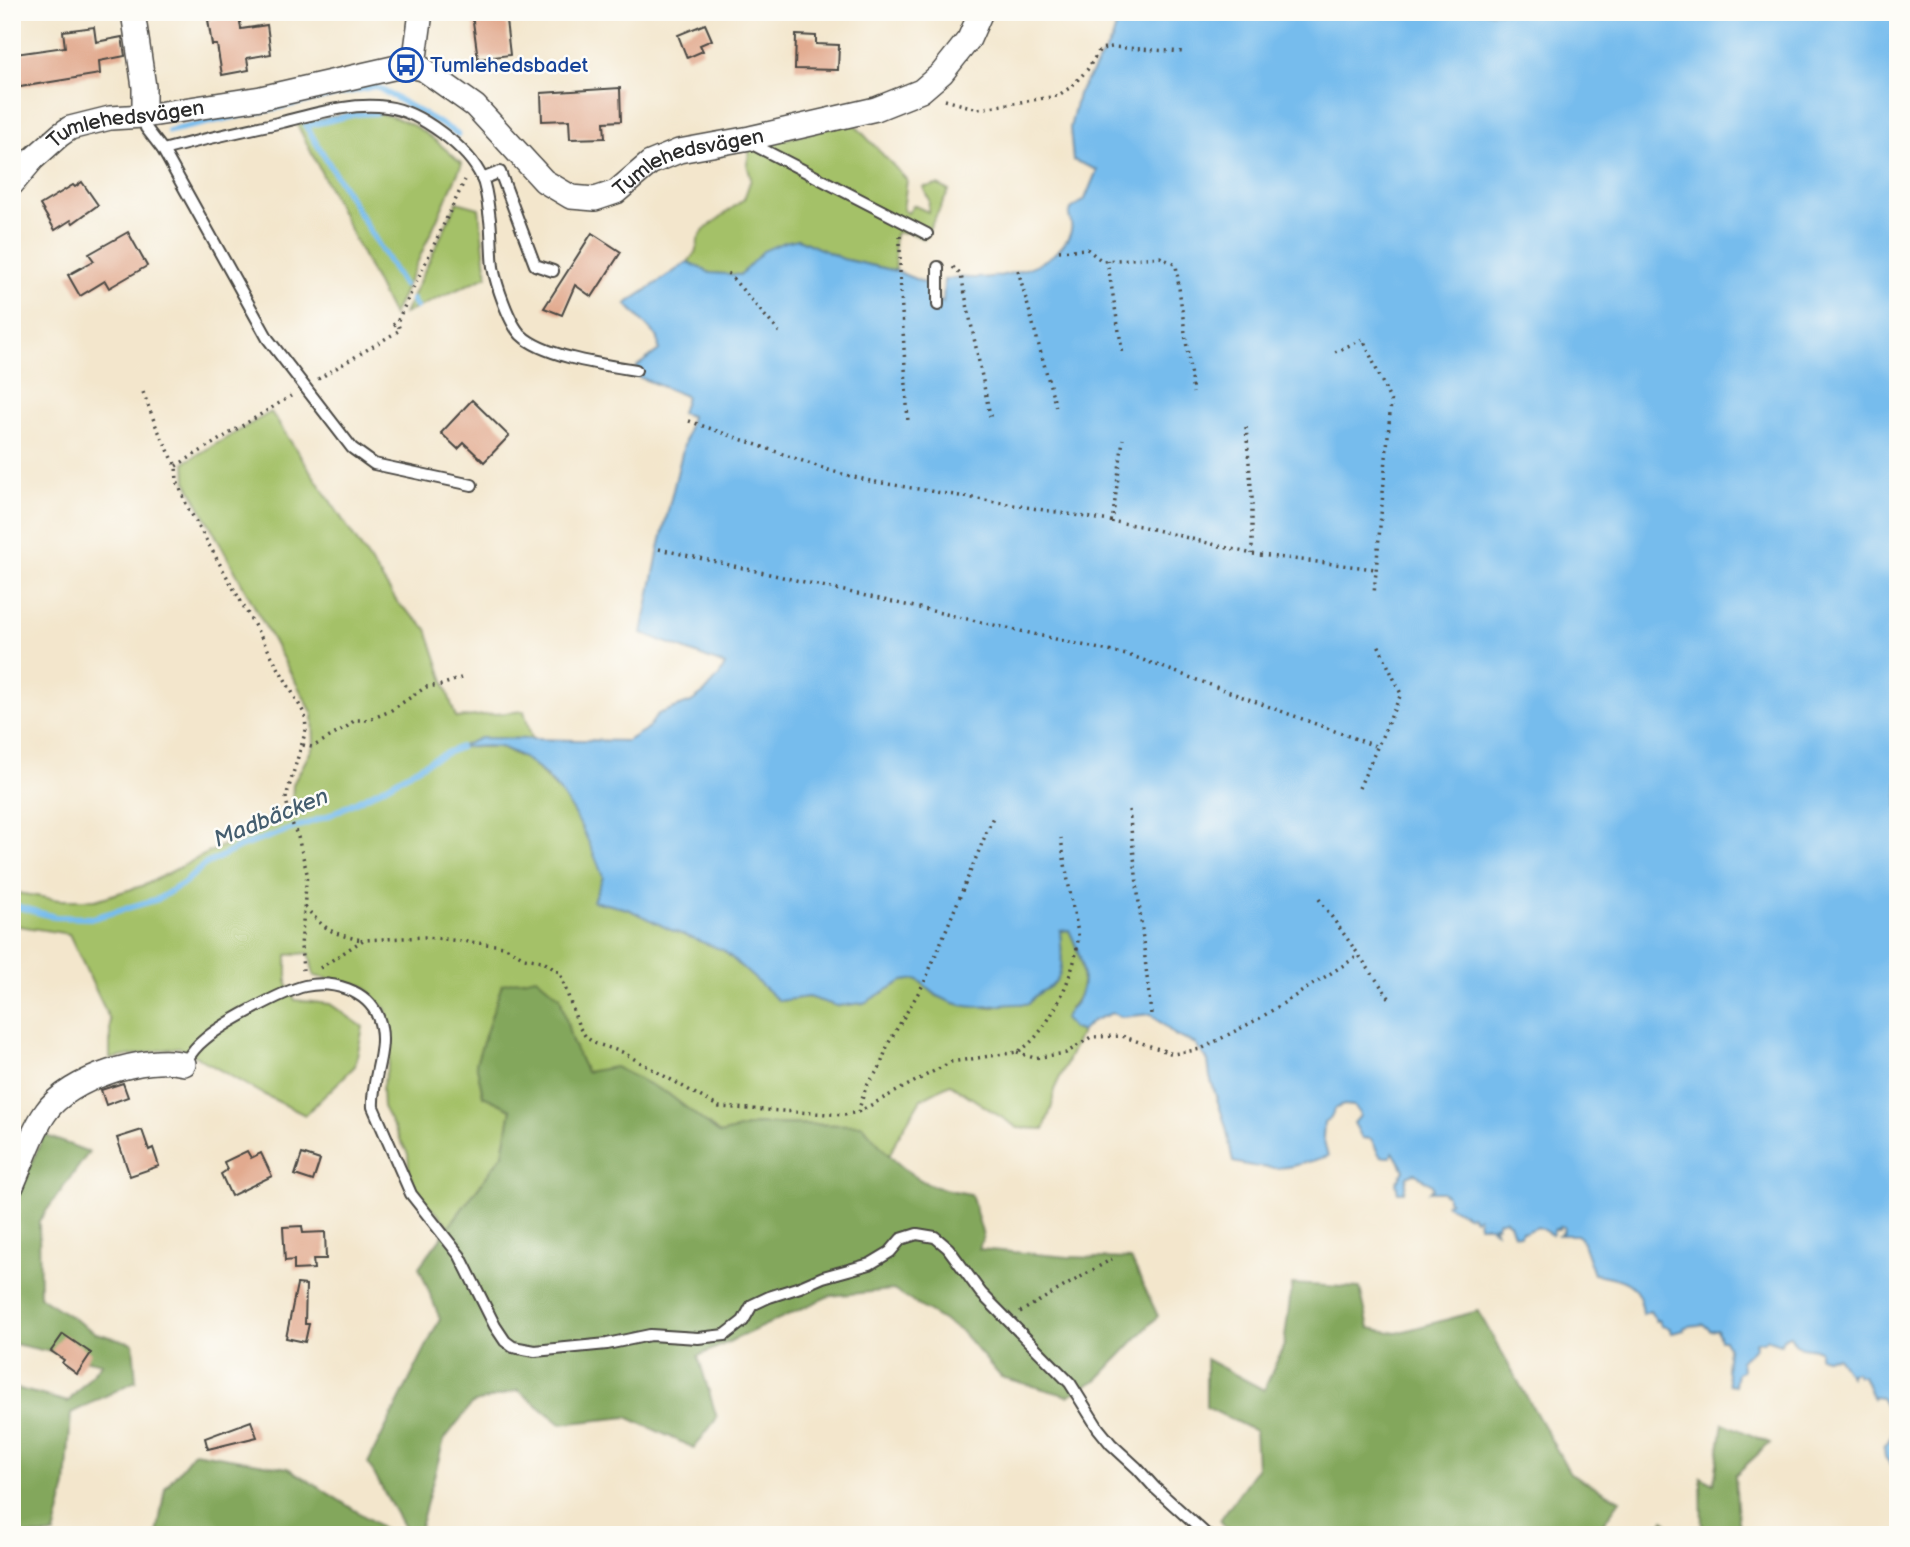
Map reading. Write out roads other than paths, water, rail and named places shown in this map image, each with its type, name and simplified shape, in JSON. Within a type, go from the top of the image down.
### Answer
[{"type":"street","points":[[134,12],[144,87],[144,116]]},
{"type":"street","points":[[414,65],[421,12]]},
{"type":"street","name":"Tumlehedsvägen","points":[[12,184],[33,159],[70,128],[110,118],[144,116],[261,98],[414,65],[475,106],[544,181],[571,197],[595,199],[616,192],[650,163],[679,151],[750,138],[876,108],[921,90],[942,73],[969,39],[981,12]]},
{"type":"street","points":[[12,1186],[45,1113],[64,1094],[105,1074],[139,1065],[157,1061],[184,1064]]},
{"type":"lane","points":[[163,150],[353,108],[388,107],[415,116],[473,163],[482,179],[492,237],[494,268],[505,304],[519,333],[535,347],[596,364],[636,370]]},
{"type":"lane","points":[[144,116],[146,128],[163,150],[268,339],[352,448],[374,464],[472,485]]},
{"type":"lane","points":[[750,138],[754,145],[927,234]]},
{"type":"lane","points":[[482,179],[500,172],[535,265],[553,271]]},
{"type":"lane","points":[[938,267],[939,305]]},
{"type":"lane","points":[[184,1064],[194,1049],[208,1036],[263,1005],[306,985],[350,989],[368,1000],[379,1019],[383,1042],[372,1094],[373,1107],[387,1141],[411,1194],[460,1256],[495,1326],[505,1341],[513,1347],[535,1351],[607,1344],[650,1335],[698,1338],[725,1335],[743,1321],[752,1305],[823,1277],[870,1264],[890,1252],[901,1239],[917,1234],[935,1237],[948,1248],[962,1270],[1007,1319],[1070,1383],[1111,1444],[1207,1535]]},
{"type":"water","points":[[1120,12],[1898,12],[1898,1467],[1890,1464],[1885,1457],[1884,1447],[1893,1428],[1889,1406],[1887,1408],[1881,1398],[1873,1399],[1863,1376],[1858,1376],[1856,1372],[1850,1373],[1850,1376],[1837,1357],[1825,1358],[1819,1356],[1819,1350],[1797,1346],[1789,1335],[1783,1338],[1781,1344],[1767,1339],[1763,1342],[1757,1341],[1756,1347],[1741,1361],[1742,1370],[1737,1373],[1735,1385],[1729,1384],[1726,1370],[1728,1346],[1724,1340],[1720,1340],[1717,1329],[1711,1331],[1703,1324],[1672,1333],[1670,1328],[1661,1326],[1659,1320],[1656,1321],[1650,1311],[1643,1314],[1634,1288],[1613,1277],[1594,1274],[1581,1238],[1577,1235],[1559,1235],[1564,1227],[1559,1226],[1552,1235],[1538,1227],[1522,1231],[1520,1235],[1514,1234],[1510,1223],[1505,1219],[1493,1226],[1495,1230],[1489,1226],[1479,1226],[1478,1217],[1475,1219],[1471,1215],[1467,1216],[1446,1204],[1450,1202],[1447,1196],[1442,1192],[1429,1192],[1433,1189],[1432,1185],[1414,1173],[1407,1176],[1404,1192],[1398,1192],[1396,1183],[1404,1170],[1393,1152],[1390,1157],[1382,1156],[1371,1139],[1362,1138],[1354,1123],[1360,1116],[1359,1112],[1353,1106],[1344,1105],[1334,1109],[1331,1118],[1324,1123],[1323,1137],[1328,1156],[1281,1168],[1233,1162],[1208,1061],[1194,1043],[1176,1036],[1151,1014],[1122,1017],[1112,1013],[1092,1021],[1081,1032],[1072,1028],[1064,1019],[1077,1001],[1083,983],[1082,965],[1069,930],[1060,931],[1062,961],[1059,976],[1029,1004],[984,1007],[963,1005],[938,996],[917,979],[903,981],[864,1003],[837,1006],[808,997],[779,1001],[723,950],[671,930],[628,909],[593,901],[603,877],[578,819],[554,784],[522,757],[503,748],[460,747],[480,738],[627,741],[648,728],[658,714],[691,702],[705,692],[725,665],[642,633],[659,548],[691,416],[681,413],[686,396],[636,376],[637,366],[659,350],[658,338],[626,304],[688,262],[710,273],[740,275],[763,251],[798,239],[843,259],[896,271],[930,285],[933,297],[943,303],[944,280],[999,276],[1023,270],[1046,259],[1068,238],[1071,231],[1071,209],[1085,199],[1097,170],[1073,160],[1070,128],[1078,94],[1112,40]]},
{"type":"waterway","points":[[169,131],[375,86],[458,134]]},
{"type":"waterway","points":[[377,113],[356,114],[306,126],[403,285]]},
{"type":"waterway","points":[[412,300],[416,307]]},
{"type":"waterway","name":"Madbäcken","points":[[12,905],[55,917],[93,918],[158,899],[184,883],[204,865],[240,847],[328,816],[460,747]]},
{"type":"place","name":"Tumlehedsbadet","points":[[406,65]]}]
